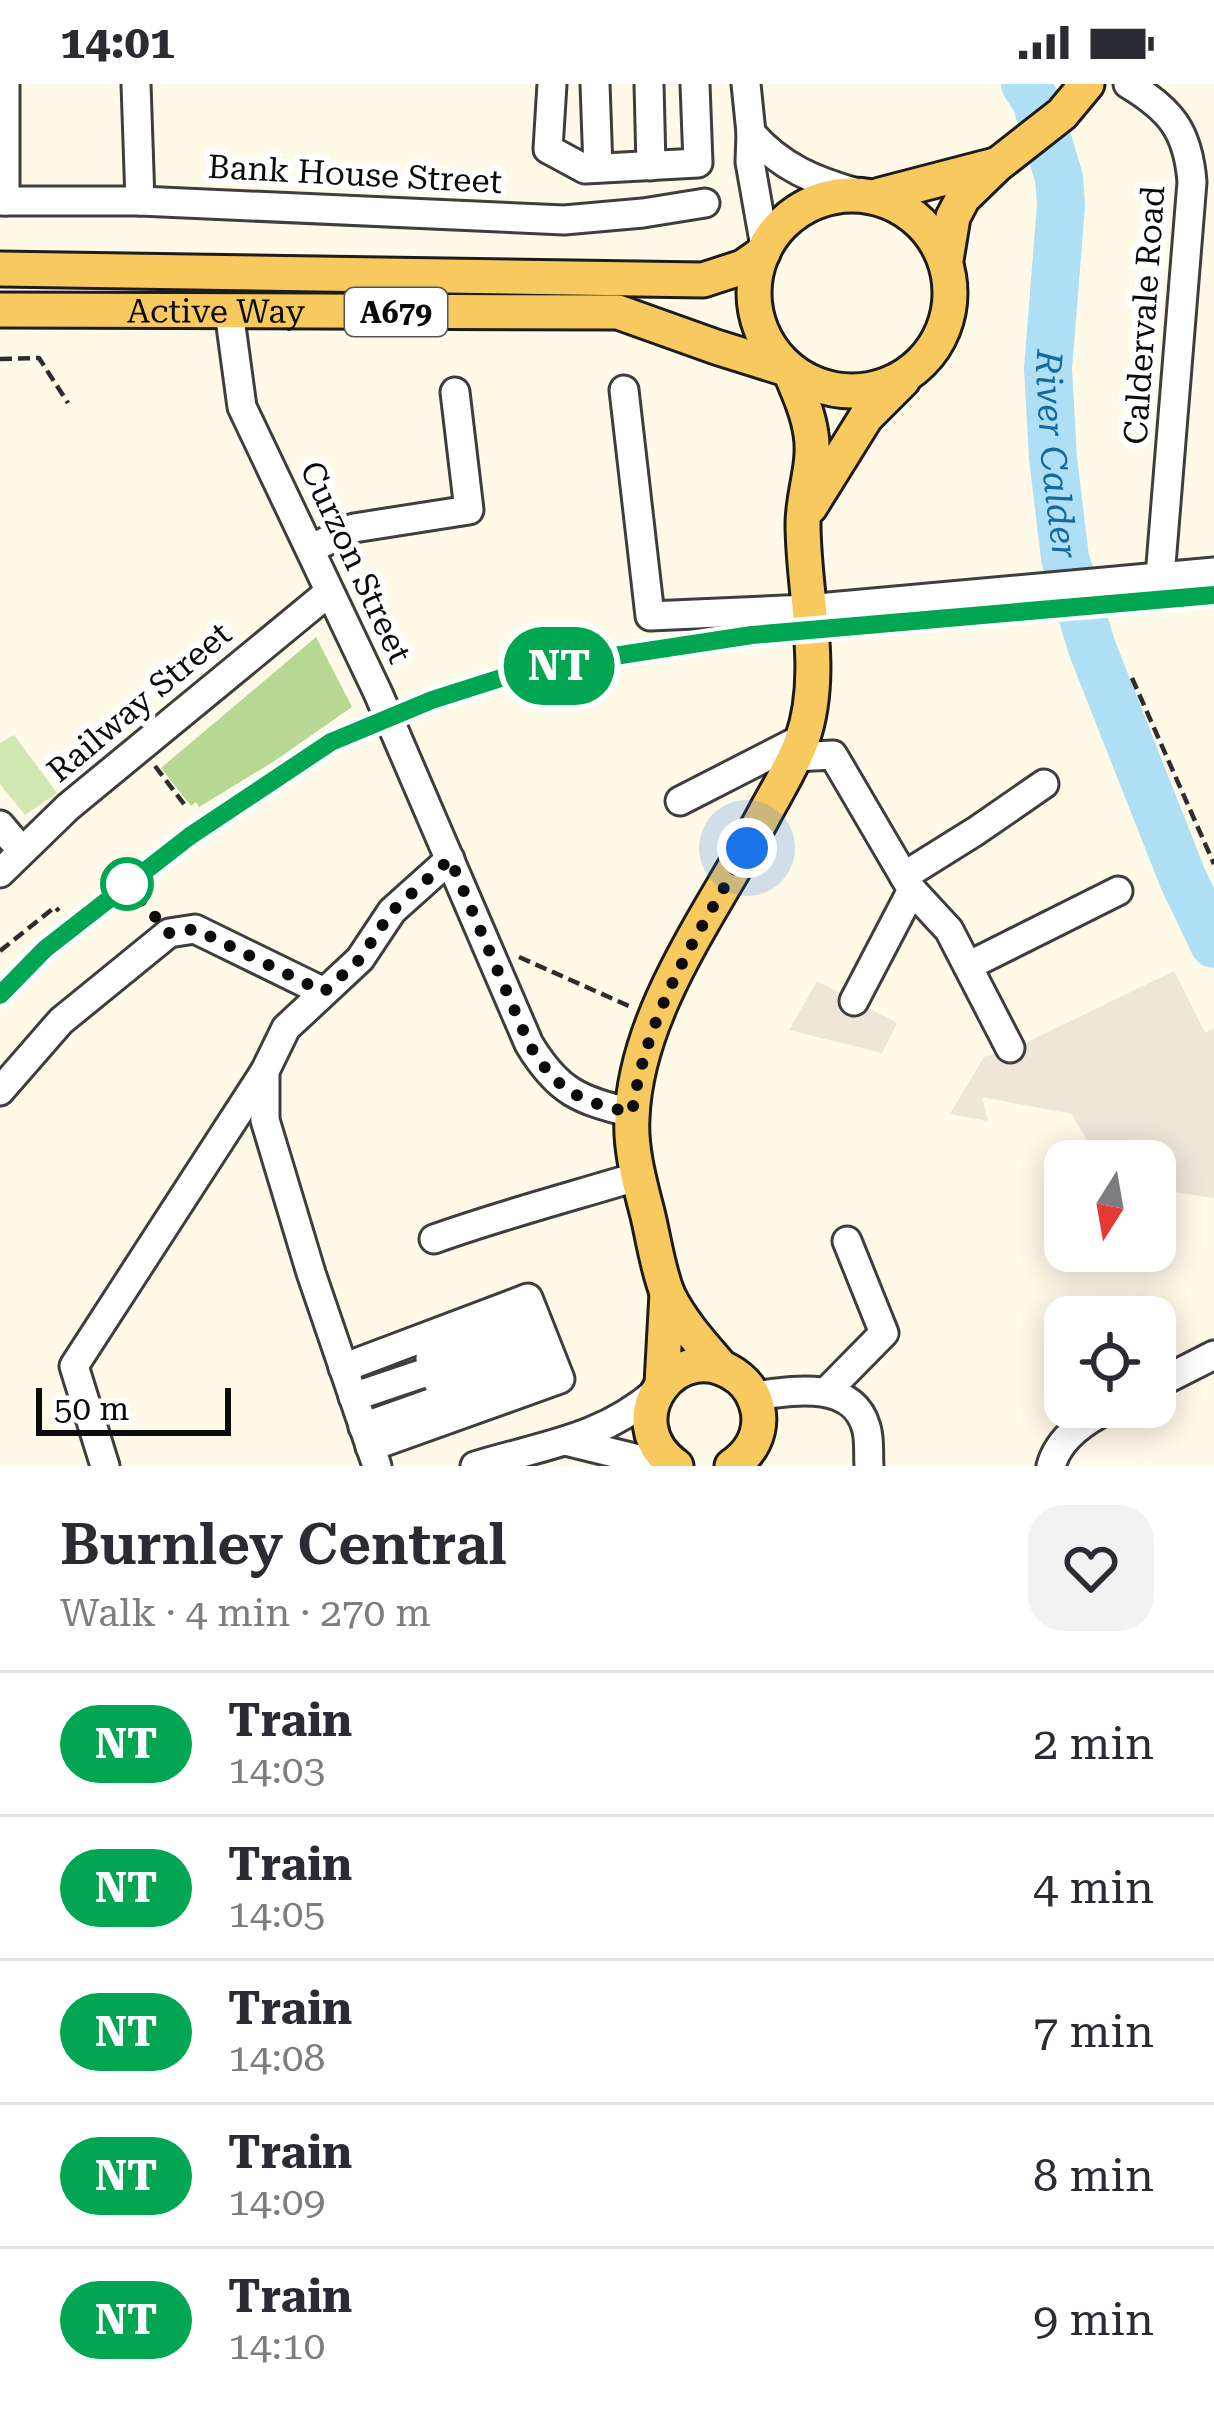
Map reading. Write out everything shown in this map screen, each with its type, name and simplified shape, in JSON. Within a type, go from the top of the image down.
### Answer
[{"type":"main road","name":"A679","points":[[787,370],[829,388],[856,391],[888,384],[916,367],[935,345],[947,318],[951,290],[946,260],[953,217],[963,198],[1063,114],[1087,84]]},
{"type":"main road","name":"A679","points":[[764,250],[778,231],[832,198],[997,165]]},
{"type":"main road","points":[[869,194],[909,210],[932,232],[946,260]]},
{"type":"main road","points":[[672,1466],[655,1444],[650,1427],[650,1409],[659,1388],[667,1293],[632,1135],[636,1081],[663,999],[798,748],[814,679],[803,519],[813,454],[811,431],[787,370],[767,349],[758,330],[755,286],[764,250]]},
{"type":"main road","name":"Active Way","points":[[0,268],[703,280],[742,267],[764,250]]},
{"type":"main road","name":"Active Way","points":[[0,310],[618,312],[787,370]]},
{"type":"main road","points":[[803,519],[866,417],[916,367]]},
{"type":"main road","points":[[667,1293],[722,1368],[746,1384],[754,1396],[759,1452],[748,1452],[732,1466]]},
{"type":"main road","points":[[659,1388],[689,1366],[722,1368]]},
{"type":"street","points":[[2,201],[5,84]]},
{"type":"street","points":[[136,84],[140,201]]},
{"type":"street","points":[[552,84],[548,149],[584,169],[698,163],[695,84]]},
{"type":"street","points":[[595,84],[598,168]]},
{"type":"street","points":[[649,84],[651,166]]},
{"type":"street","points":[[746,84],[750,162],[764,250]]},
{"type":"street","name":"Caldervale Road","points":[[1128,84],[1172,117],[1203,183],[1160,577]]},
{"type":"street","points":[[751,133],[765,150],[803,176],[869,194]]},
{"type":"street","name":"Bank House Street","points":[[2,201],[140,201],[564,220],[705,203]]},
{"type":"street","name":"Curzon Street","points":[[229,311],[242,406],[378,693],[529,1044],[551,1078],[585,1099],[632,1113]]},
{"type":"street","points":[[623,390],[650,616],[807,609],[1214,572]]},
{"type":"street","points":[[310,549],[354,528],[469,510],[455,392]]},
{"type":"street","name":"Railway Street","points":[[0,873],[68,807],[328,592]]},
{"type":"street","points":[[680,801],[798,748],[832,755],[908,883],[949,931],[1010,1048]]},
{"type":"street","points":[[854,1000],[908,883],[1043,784]]},
{"type":"street","points":[[0,825],[22,851]]},
{"type":"street","points":[[105,1466],[74,1366],[265,1071],[286,1028],[360,959],[392,911],[445,849]]},
{"type":"street","points":[[968,966],[1118,891]]},
{"type":"street","points":[[0,1091],[61,1021],[169,933],[195,929],[324,992]]},
{"type":"street","points":[[265,1071],[266,1120],[370,1447]]},
{"type":"street","points":[[434,1240],[498,1216],[639,1176]]},
{"type":"street","points":[[826,1392],[884,1333],[847,1241]]},
{"type":"street","points":[[343,1368],[528,1298],[560,1379],[370,1447]]},
{"type":"street","points":[[438,1383],[430,1358],[543,1338]]},
{"type":"street","points":[[353,1397],[438,1383],[543,1338]]},
{"type":"street","points":[[1176,1374],[1214,1355]]},
{"type":"street","points":[[370,1447],[438,1383]]},
{"type":"street","points":[[475,1466],[569,1442],[625,1416],[659,1388]]},
{"type":"street","points":[[754,1396],[790,1391],[841,1397],[859,1410],[868,1430],[868,1466]]},
{"type":"street","points":[[1051,1466],[1056,1448],[1079,1428]]},
{"type":"street","points":[[569,1442],[672,1466]]},
{"type":"path","points":[[0,359],[39,358],[68,403]]},
{"type":"path","points":[[1132,678],[1214,865]]},
{"type":"path","points":[[141,747],[187,808]]},
{"type":"path","points":[[0,951],[55,907]]},
{"type":"path","points":[[487,943],[630,1006]]},
{"type":"green space","points":[[316,637],[352,707],[273,762],[199,807],[196,802],[191,806],[161,768]]},
{"type":"green space","points":[[14,735],[57,793],[25,815],[0,784],[0,743]]},
{"type":"shaded area","points":[[1174,971],[1205,1033],[1214,1028],[1214,1198],[1176,1192],[1176,1140],[1086,1140],[1072,1114],[982,1097],[988,1121],[950,1114],[984,1057],[1021,1045]]},
{"type":"shaded area","points":[[817,981],[897,1023],[882,1053],[789,1030]]},
{"type":"waterway","name":"River Calder","points":[[1025,84],[1036,101],[1059,178],[1048,369],[1065,558],[1092,648],[1183,879],[1214,944]]},
{"type":"railway","points":[[0,995],[45,949],[190,836],[331,742],[432,700],[501,678],[588,660],[752,635],[1214,595]]},
{"type":"train","name":"NT","points":[[0,995],[45,949],[190,836],[331,742],[432,700],[501,678],[588,660],[752,635],[1214,595]]},
{"type":"route","points":[[127,884],[169,933],[195,929],[324,992],[360,959],[392,911],[450,859],[529,1044],[551,1078],[585,1099],[632,1113],[636,1081],[663,999],[747,848]]}]
